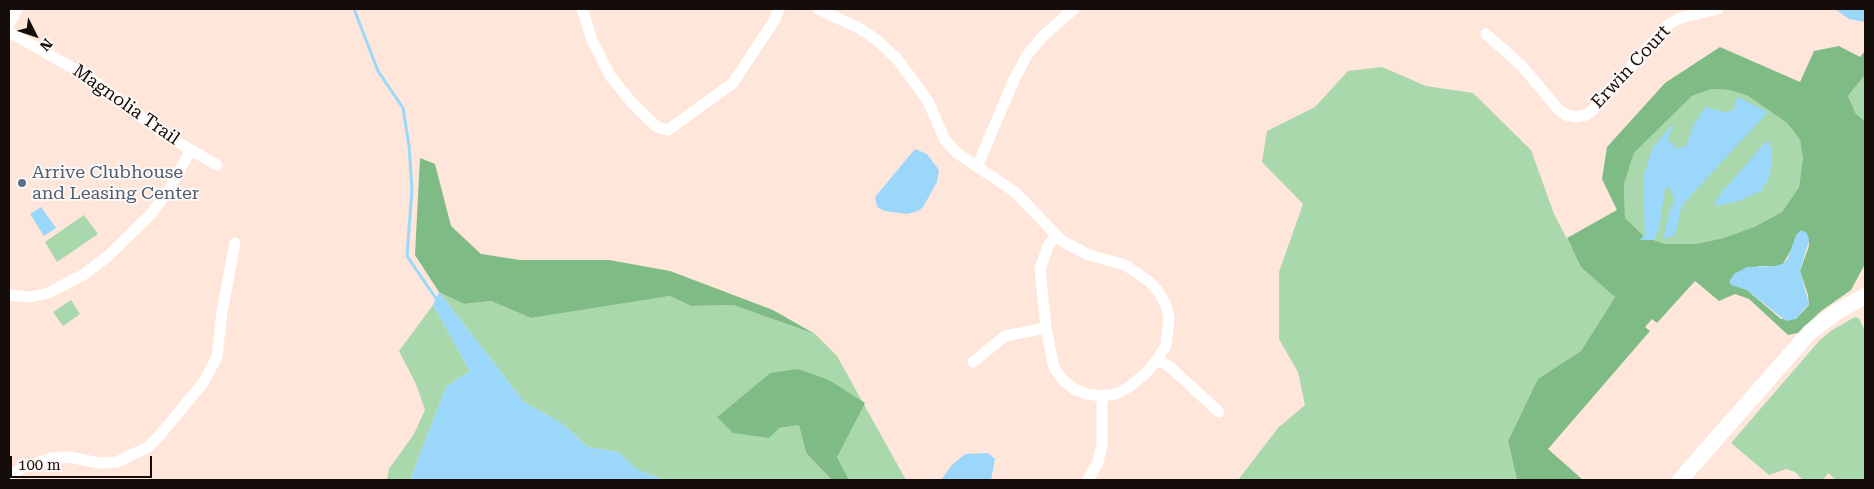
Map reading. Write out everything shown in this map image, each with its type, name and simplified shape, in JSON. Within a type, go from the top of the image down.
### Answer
[{"type":"street","points":[[9,25],[16,9]]},
{"type":"street","points":[[582,9],[592,40],[611,77],[633,104],[657,127],[668,130],[733,83],[780,9]]},
{"type":"street","points":[[818,9],[859,28],[877,40],[898,60],[928,100],[946,140],[957,153],[1028,204],[1056,236],[1075,249],[1125,265],[1150,282],[1166,305],[1169,318],[1166,345],[1157,360],[1129,387],[1116,394],[1102,396],[1087,394],[1074,389],[1063,380],[1054,368],[1046,328],[1040,269],[1048,246],[1056,236]]},
{"type":"street","points":[[978,167],[1014,80],[1027,55],[1044,35],[1074,9]]},
{"type":"street","name":"Erwin Court","points":[[1486,34],[1521,65],[1558,109],[1566,115],[1576,117],[1586,115],[1594,109],[1669,24],[1680,18],[1718,9]]},
{"type":"street","name":"Magnolia Trail","points":[[9,32],[87,76],[167,136],[190,151],[217,164]]},
{"type":"street","points":[[9,296],[30,297],[48,293],[84,275],[108,256],[152,213],[170,188],[190,151]]},
{"type":"street","points":[[9,477],[22,468],[52,458],[68,457],[100,463],[117,462],[148,447],[160,435],[203,383],[214,363],[235,243]]},
{"type":"street","points":[[1680,480],[1810,332],[1838,311],[1865,296]]},
{"type":"street","points":[[973,362],[1005,336],[1046,328]]},
{"type":"street","points":[[1157,360],[1169,366],[1219,412]]},
{"type":"street","points":[[1088,480],[1098,462],[1102,445],[1102,396]]},
{"type":"green space","points":[[1839,46],[1860,57],[1865,51],[1865,75],[1848,96],[1856,114],[1865,121],[1865,264],[1851,290],[1821,311],[1798,333],[1788,335],[1749,299],[1735,294],[1719,301],[1695,281],[1657,323],[1652,319],[1645,327],[1650,331],[1548,449],[1583,480],[1517,480],[1508,441],[1538,379],[1581,351],[1615,297],[1581,267],[1567,238],[1617,210],[1602,179],[1607,147],[1665,83],[1720,47],[1800,82],[1814,51]],"holes":[[[1712,89],[1730,90],[1748,96],[1787,123],[1800,140],[1803,158],[1799,187],[1782,212],[1754,227],[1724,238],[1696,244],[1665,244],[1645,237],[1625,218],[1624,184],[1634,153],[1692,96]],[[1808,236],[1809,246],[1800,271],[1808,295],[1809,305],[1796,319],[1781,319],[1741,287],[1758,266],[1783,264],[1791,250]]]},
{"type":"green space","points":[[1382,67],[1426,86],[1473,93],[1531,150],[1554,214],[1581,266],[1615,297],[1581,351],[1538,380],[1508,441],[1517,480],[1238,480],[1278,428],[1305,405],[1298,372],[1279,339],[1279,272],[1303,204],[1262,162],[1267,131],[1315,107],[1348,71]]},
{"type":"green space","points":[[1865,75],[1865,121],[1856,114],[1848,96]]},
{"type":"green space","points":[[1712,89],[1730,90],[1748,96],[1787,123],[1800,140],[1803,158],[1799,187],[1782,212],[1754,227],[1725,238],[1696,244],[1665,244],[1645,237],[1625,218],[1624,184],[1634,153],[1692,96]]},
{"type":"green space","points":[[420,158],[435,164],[451,226],[481,254],[520,260],[609,260],[670,271],[773,310],[815,334],[733,305],[691,306],[670,296],[531,318],[491,301],[464,304],[439,292],[415,255]]},
{"type":"green space","points":[[84,215],[98,234],[57,262],[45,242]]},
{"type":"green space","points":[[439,292],[464,304],[491,301],[531,318],[670,296],[691,306],[733,305],[815,334],[837,356],[906,480],[849,480],[837,457],[770,373],[717,417],[779,428],[799,425],[806,453],[832,480],[665,480],[638,470],[618,452],[588,447],[560,422],[524,402]]},
{"type":"green space","points":[[71,300],[80,314],[63,326],[53,312]]},
{"type":"green space","points":[[433,305],[470,371],[446,387],[410,480],[387,480],[389,469],[414,434],[425,410],[416,384],[399,351]]},
{"type":"green space","points":[[1855,317],[1859,318],[1865,331],[1865,480],[1836,480],[1828,473],[1823,480],[1803,480],[1795,472],[1786,469],[1769,475],[1731,443],[1819,341],[1832,330]]},
{"type":"green space","points":[[798,369],[829,380],[865,403],[837,457],[849,480],[832,480],[806,453],[799,425],[779,428],[769,438],[733,433],[717,417],[770,373]]},
{"type":"water","points":[[1835,9],[1865,9],[1865,22],[1849,19]]},
{"type":"water","points":[[1738,97],[1768,112],[1683,204],[1674,236],[1663,239],[1669,213],[1675,200],[1669,187],[1665,189],[1659,229],[1654,240],[1640,240],[1645,234],[1643,178],[1652,149],[1674,122],[1668,140],[1678,149],[1687,145],[1693,126],[1705,107],[1724,112],[1733,110]]},
{"type":"water","points":[[1767,140],[1772,150],[1770,175],[1761,191],[1739,201],[1715,206],[1717,198]]},
{"type":"water","points":[[915,149],[927,154],[939,170],[937,182],[923,207],[918,211],[907,214],[885,211],[877,207],[875,197]]},
{"type":"water","points":[[41,207],[56,228],[44,236],[30,214]]},
{"type":"water","points":[[1801,230],[1807,233],[1809,240],[1800,271],[1809,304],[1796,319],[1786,321],[1747,290],[1731,285],[1729,282],[1734,274],[1747,267],[1783,264],[1788,258],[1796,235]]},
{"type":"water","points":[[439,292],[524,402],[560,422],[588,447],[618,452],[638,470],[665,480],[410,480],[446,387],[470,371],[433,305]]},
{"type":"water","points":[[988,453],[995,459],[991,480],[941,480],[952,465],[965,454]]},
{"type":"waterway","points":[[354,9],[378,71],[403,108],[409,146],[412,189],[407,256],[437,300]]},
{"type":"place","name":"Arrive Clubhouse and Leasing Center","points":[[22,183]]}]
